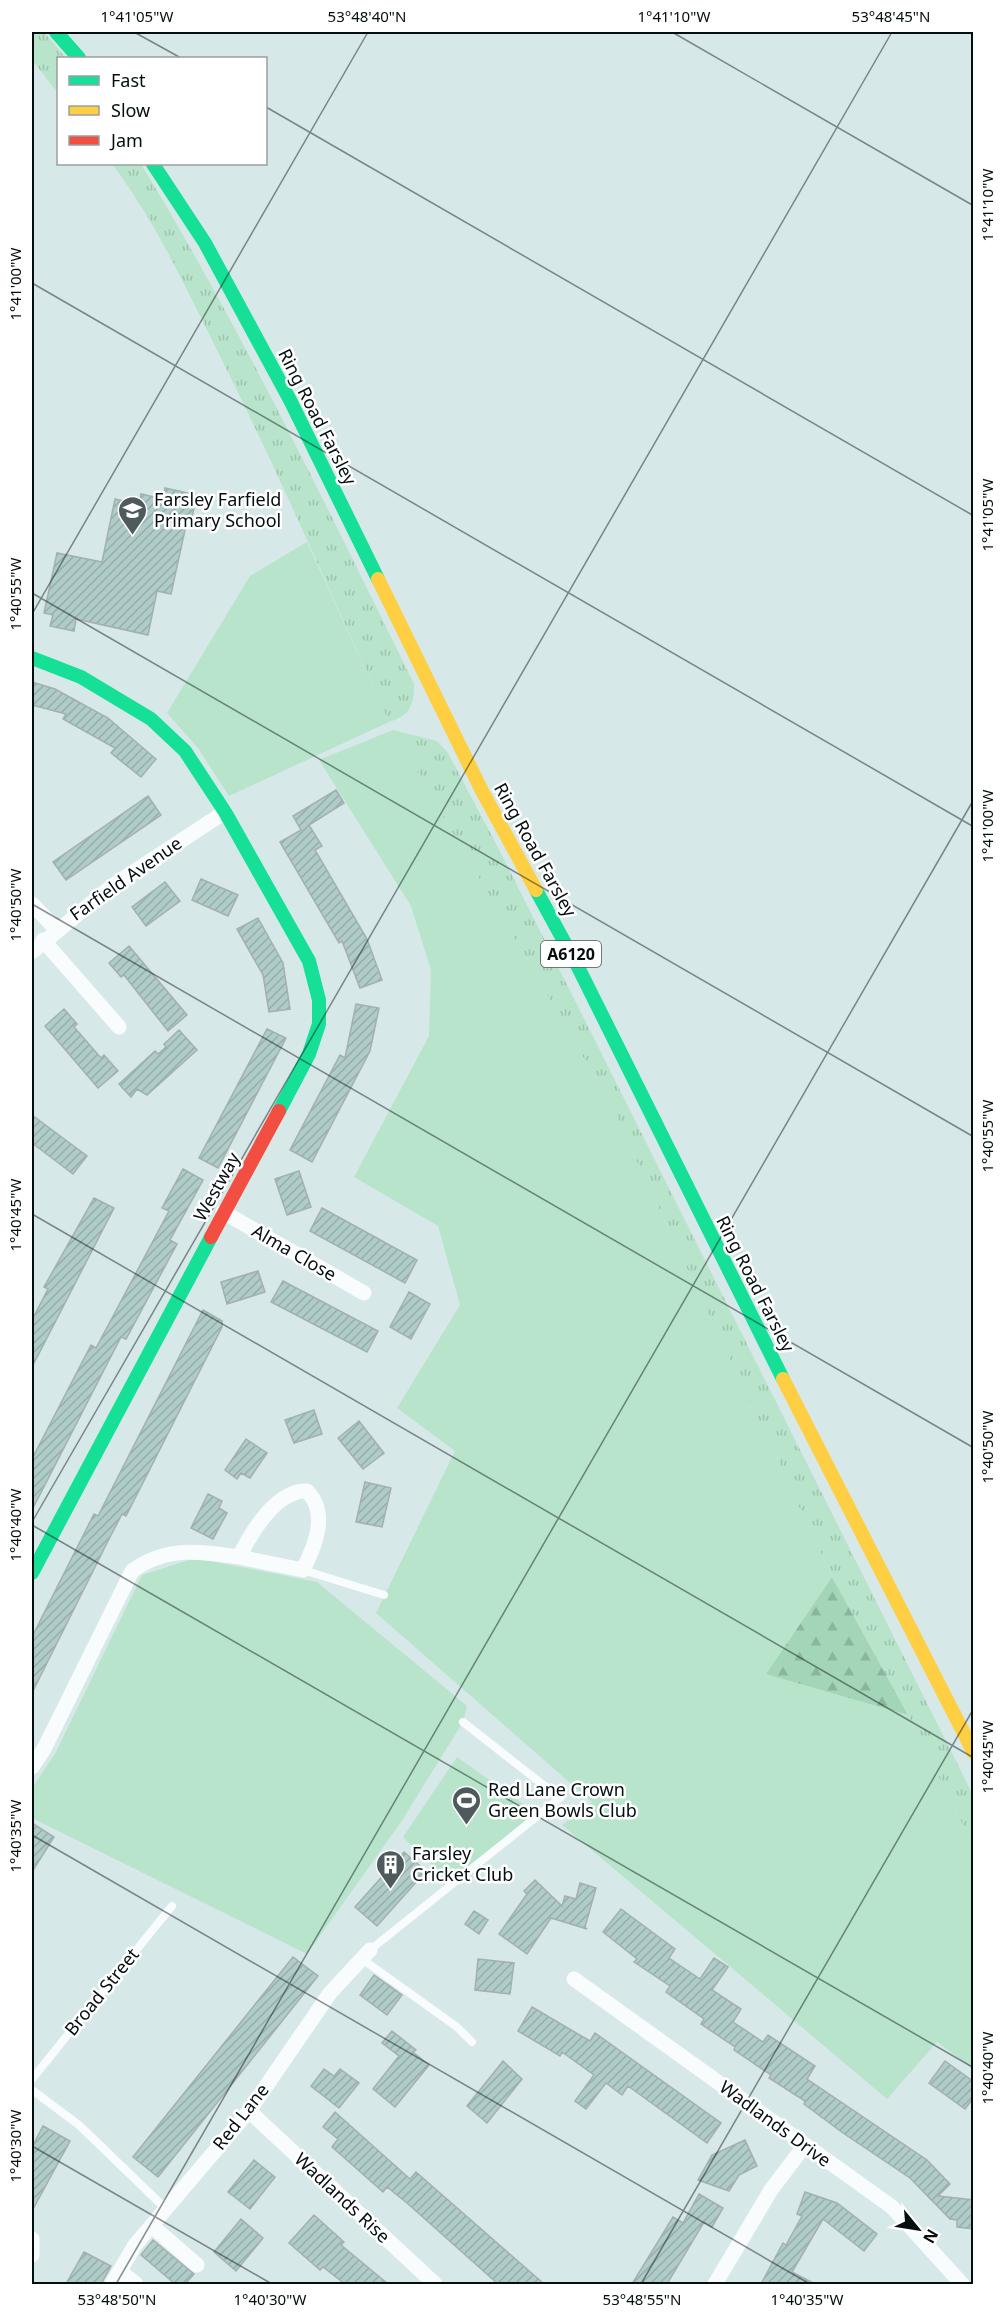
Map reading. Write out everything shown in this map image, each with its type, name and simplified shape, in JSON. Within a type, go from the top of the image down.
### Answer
[{"type":"main road","points":[[56,32],[78,57]]},
{"type":"main road","name":"Ring Road Farsley","points":[[154,165],[205,243],[290,400],[482,791],[578,967],[707,1231],[974,1753]]},
{"type":"main road","name":"Westway","points":[[32,658],[81,677],[151,719],[185,752],[225,812],[309,960],[319,1000],[319,1024],[309,1054],[32,1573]]},
{"type":"street","name":"Farfield Avenue","points":[[32,952],[56,929],[112,886],[225,812]]},
{"type":"street","points":[[32,904],[56,929]]},
{"type":"street","points":[[43,940],[119,1027]]},
{"type":"street","name":"Alma Close","points":[[223,1212],[364,1293]]},
{"type":"street","points":[[32,1767],[44,1749],[132,1571],[147,1560],[170,1553],[204,1551],[303,1570],[318,1529],[318,1504],[307,1491],[288,1495],[259,1524],[239,1557]]},
{"type":"street","name":"Red Lane","points":[[112,2284],[152,2226],[249,2111],[330,1993],[366,1955]]},
{"type":"street","name":"Wadlands Drive","points":[[574,1979],[891,2208],[962,2284]]},
{"type":"street","name":"Wadlands Rise","points":[[249,2111],[435,2284]]},
{"type":"street","points":[[715,2284],[771,2190],[805,2145]]},
{"type":"street","points":[[152,2226],[197,2265]]},
{"type":"street","points":[[32,2239],[32,2255]]},
{"type":"street","points":[[120,2271],[136,2284]]},
{"type":"lane","points":[[303,1570],[384,1595]]},
{"type":"lane","points":[[463,1722],[560,1798],[366,1955],[457,2026],[472,2042]]},
{"type":"lane","name":"Broad Street","points":[[32,2079],[172,1906]]},
{"type":"lane","points":[[32,2090],[78,2125],[166,2209]]},
{"type":"green space","points":[[32,32],[44,32],[65,57],[57,57],[57,92],[32,60]]},
{"type":"green space","points":[[113,165],[142,165],[249,356],[349,552],[414,684],[412,704],[406,713],[396,720],[389,722],[238,392],[155,229]]},
{"type":"green space","points":[[307,542],[389,722],[229,796],[198,748],[167,713],[250,576]]},
{"type":"green space","points":[[393,730],[437,741],[448,753],[505,861],[973,1795],[973,1846],[908,1715],[832,1577],[607,1098]]},
{"type":"green space","points":[[393,730],[607,1098],[832,1577],[766,1674],[908,1715],[973,1846],[973,2069],[937,2042],[887,2099],[562,1825],[592,1802],[376,1613],[455,1451],[397,1408],[460,1305],[438,1226],[354,1177],[429,1036],[431,970],[411,906],[319,760]]},
{"type":"green space","points":[[195,1558],[317,1582],[467,1706],[463,1722],[401,1822],[307,1954],[32,1818],[32,1788],[55,1754],[142,1575]]},
{"type":"green space","points":[[832,1577],[908,1715],[765,1675]]},
{"type":"green space","name":"Red Lane Crown Green Bowls Club","points":[[457,1757],[539,1815],[451,1884],[403,1837]]},
{"type":"building","points":[[165,488],[197,495],[192,517],[188,516],[171,594],[157,591],[148,635],[76,619],[74,631],[50,626],[53,615],[44,613],[57,553],[102,562],[115,499],[139,505],[141,494],[163,499]]},
{"type":"building","points":[[32,682],[55,689],[108,718],[156,759],[141,777],[111,753],[115,748],[63,719],[66,714],[32,705]]},
{"type":"building","points":[[336,790],[344,803],[309,825],[322,846],[315,850],[367,939],[382,980],[360,988],[342,941],[339,943],[280,842],[301,830],[293,816]]},
{"type":"building","points":[[148,796],[161,815],[66,880],[53,862]]},
{"type":"building","points":[[201,879],[238,895],[228,916],[192,900]]},
{"type":"building","points":[[165,882],[180,901],[146,926],[132,907]]},
{"type":"building","points":[[258,918],[283,963],[290,1009],[269,1012],[263,975],[237,929]]},
{"type":"building","points":[[129,946],[187,1015],[168,1031],[124,975],[121,977],[109,963]]},
{"type":"building","points":[[356,1004],[379,1008],[370,1051],[312,1162],[290,1150],[340,1055],[345,1058]]},
{"type":"building","points":[[64,1009],[77,1024],[74,1027],[101,1058],[104,1055],[118,1071],[98,1088],[45,1026]]},
{"type":"building","points":[[267,1029],[286,1038],[218,1168],[199,1158]]},
{"type":"building","points":[[179,1030],[197,1050],[147,1095],[137,1089],[131,1097],[119,1084],[155,1051],[158,1054],[166,1047],[164,1044]]},
{"type":"building","points":[[32,1115],[87,1156],[73,1174],[32,1143]]},
{"type":"building","points":[[183,1169],[203,1180],[170,1240],[177,1244],[126,1339],[121,1337],[32,1510],[32,1459],[91,1345],[96,1348],[169,1211],[162,1208]]},
{"type":"building","points":[[299,1171],[311,1207],[287,1215],[275,1179]]},
{"type":"building","points":[[94,1198],[114,1208],[32,1367],[32,1320],[48,1289],[44,1287]]},
{"type":"building","points":[[322,1208],[417,1260],[405,1283],[310,1231]]},
{"type":"building","points":[[258,1271],[265,1292],[227,1304],[221,1282]]},
{"type":"building","points":[[283,1281],[378,1331],[367,1352],[271,1302]]},
{"type":"building","points":[[409,1292],[430,1304],[411,1339],[390,1327]]},
{"type":"building","points":[[203,1310],[222,1321],[222,1327],[126,1516],[122,1514],[32,1693],[32,1637],[94,1514],[98,1516]]},
{"type":"building","points":[[314,1410],[322,1434],[294,1443],[285,1420]]},
{"type":"building","points":[[359,1421],[384,1453],[363,1469],[338,1438]]},
{"type":"building","points":[[246,1439],[267,1453],[250,1478],[241,1473],[237,1479],[225,1470]]},
{"type":"building","points":[[365,1482],[391,1488],[382,1527],[356,1522]]},
{"type":"building","points":[[208,1494],[222,1501],[219,1508],[227,1513],[213,1539],[191,1528]]},
{"type":"building","points":[[32,1823],[54,1837],[32,1872]]},
{"type":"building","name":"Farsley Cricket Club","points":[[404,1852],[426,1871],[377,1926],[355,1907]]},
{"type":"building","points":[[535,1880],[562,1906],[565,1896],[576,1899],[580,1883],[596,1888],[585,1927],[587,1929],[551,1918],[527,1954],[499,1934],[527,1894],[524,1891]]},
{"type":"building","points":[[621,1909],[675,1949],[669,1958],[700,1979],[714,1958],[728,1967],[712,1990],[741,2009],[733,2022],[763,2042],[768,2035],[815,2066],[807,2079],[927,2160],[950,2184],[938,2196],[974,2200],[974,2229],[957,2227],[957,2220],[950,2219],[910,2178],[843,2133],[804,2104],[805,2101],[769,2078],[771,2075],[734,2050],[735,2047],[701,2024],[704,2019],[666,1992],[670,1986],[634,1962],[637,1959],[603,1932]]},
{"type":"building","points":[[474,1911],[488,1920],[479,1934],[465,1924]]},
{"type":"building","points":[[293,1957],[318,1976],[158,2177],[133,2157]]},
{"type":"building","points":[[478,1959],[514,1963],[510,1994],[475,1990]]},
{"type":"building","points":[[374,1975],[402,1995],[387,2015],[360,1995]]},
{"type":"building","points":[[532,2007],[590,2041],[595,2033],[721,2123],[707,2143],[628,2086],[622,2095],[606,2083],[586,2109],[575,2101],[594,2075],[562,2052],[560,2056],[518,2031]]},
{"type":"building","points":[[392,2031],[416,2050],[413,2052],[429,2065],[395,2107],[373,2089],[399,2056],[382,2043]]},
{"type":"building","points":[[503,2061],[522,2079],[487,2123],[467,2106]]},
{"type":"building","points":[[945,2061],[974,2082],[974,2097],[965,2109],[929,2083]]},
{"type":"building","points":[[324,2069],[334,2076],[340,2069],[359,2083],[339,2108],[311,2086]]},
{"type":"building","points":[[335,2112],[410,2179],[416,2172],[544,2284],[498,2284],[387,2187],[383,2192],[332,2147],[338,2139],[323,2127]]},
{"type":"building","points":[[43,2126],[70,2141],[32,2211],[32,2147]]},
{"type":"building","points":[[745,2140],[757,2166],[739,2175],[729,2191],[698,2180],[712,2155]]},
{"type":"building","points":[[254,2160],[275,2177],[250,2209],[228,2192]]},
{"type":"building","points":[[805,2192],[837,2203],[877,2234],[864,2251],[823,2219],[792,2272],[815,2284],[761,2284],[783,2243],[786,2245],[802,2216],[797,2214]]},
{"type":"building","points":[[699,2194],[723,2208],[712,2227],[704,2222],[667,2284],[632,2284],[673,2217],[683,2223]]},
{"type":"building","points":[[314,2215],[344,2242],[341,2245],[388,2284],[345,2284],[323,2267],[320,2270],[289,2243]]},
{"type":"building","points":[[241,2219],[263,2238],[236,2271],[214,2252]]},
{"type":"building","points":[[153,2240],[194,2274],[185,2284],[175,2284],[141,2255]]},
{"type":"building","points":[[84,2252],[111,2266],[101,2284],[66,2284]]},
{"type":"traffic: fast","points":[[56,32],[78,57]]},
{"type":"traffic: fast","points":[[154,165],[205,243],[290,400],[378,579]]},
{"type":"traffic: fast","points":[[32,658],[81,677],[151,719],[185,751],[225,812],[309,961],[319,1000],[319,1024],[309,1054],[279,1111]]},
{"type":"traffic: fast","points":[[536,890],[578,967],[783,1379]]},
{"type":"traffic: fast","points":[[32,1573],[211,1237]]},
{"type":"traffic: slow","points":[[378,579],[482,791],[536,890]]},
{"type":"traffic: slow","points":[[783,1379],[974,1753]]},
{"type":"traffic: jam","points":[[211,1237],[279,1111]]},
{"type":"place","name":"Farsley Farfield Primary School","points":[[133,536]]},
{"type":"place","name":"Red Lane Crown Green Bowls Club","points":[[467,1826]]},
{"type":"place","name":"Farsley Cricket Club","points":[[391,1890]]}]
